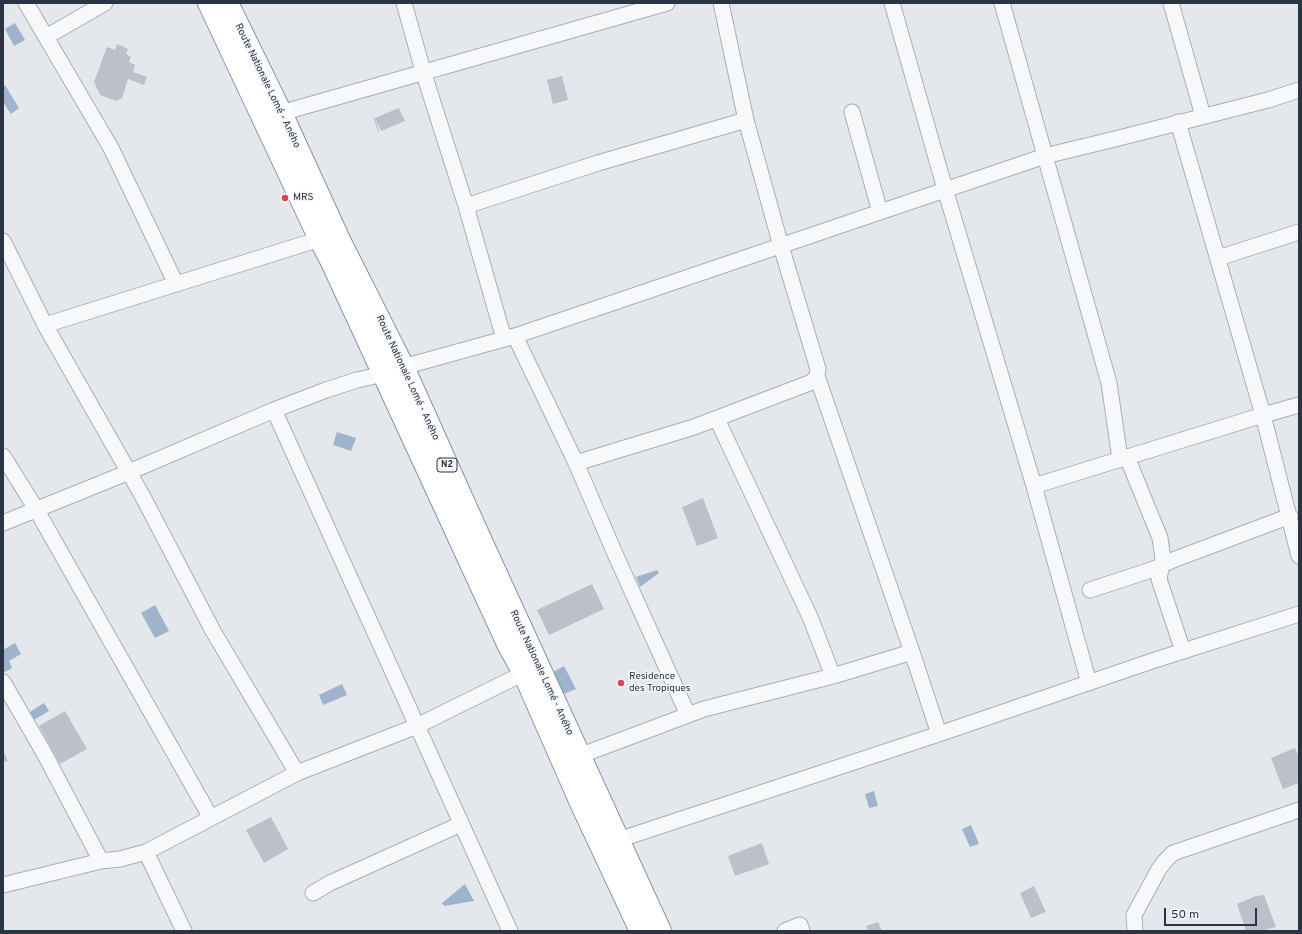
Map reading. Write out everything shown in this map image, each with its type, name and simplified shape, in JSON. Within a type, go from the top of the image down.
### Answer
[{"type":"highway","name":"Route Nationale Lomé - Aného","points":[[209,3],[320,239],[393,370],[579,756],[641,931]]},
{"type":"highway","name":"Route Nationale Lomé - Aného","points":[[227,3],[281,112],[340,242],[509,646],[610,843],[660,931]]},
{"type":"street","points":[[26,3],[111,148],[176,284]]},
{"type":"street","points":[[46,37],[105,3]]},
{"type":"street","points":[[404,3],[423,72],[510,338],[576,463],[616,556],[688,715]]},
{"type":"street","points":[[281,112],[667,3]]},
{"type":"street","points":[[721,3],[746,120],[781,246],[818,369],[817,376],[939,734]]},
{"type":"street","points":[[892,3],[945,189],[1034,486],[1090,683]]},
{"type":"street","points":[[1002,3],[1109,383],[1124,458],[1160,538],[1163,553],[1159,579],[1183,651]]},
{"type":"street","points":[[1171,3],[1204,116]]},
{"type":"street","points":[[3,523],[129,472],[274,410],[357,380],[510,338],[1045,156],[1268,100],[1299,90]]},
{"type":"street","points":[[852,112],[880,212]]},
{"type":"street","points":[[466,206],[598,163],[746,120]]},
{"type":"street","points":[[1178,122],[1263,415],[1299,556]]},
{"type":"street","points":[[1218,258],[1299,232]]},
{"type":"street","points":[[45,324],[320,239]]},
{"type":"street","points":[[3,241],[45,324],[129,472],[212,632],[297,773]]},
{"type":"street","points":[[576,463],[717,419],[812,382],[817,376]]},
{"type":"street","points":[[1034,486],[1299,405]]},
{"type":"street","points":[[274,410],[510,931]]},
{"type":"street","points":[[717,419],[810,617],[832,676]]},
{"type":"street","points":[[3,456],[36,510],[211,818]]},
{"type":"street","points":[[1090,590],[1162,565],[1290,516]]},
{"type":"street","points":[[610,843],[1183,651],[1299,614]]},
{"type":"street","points":[[579,756],[688,715],[729,702],[832,676],[912,652]]},
{"type":"street","points":[[3,885],[101,861],[120,859],[146,852],[297,773],[417,726],[524,674]]},
{"type":"street","points":[[3,682],[44,753],[101,861]]},
{"type":"street","points":[[1135,931],[1134,915],[1159,869],[1173,853],[1299,810]]},
{"type":"street","points":[[313,893],[330,883],[461,824]]},
{"type":"street","points":[[146,852],[184,931]]},
{"type":"street","points":[[785,931],[800,925],[802,931]]},
{"type":"water","points":[[15,23],[25,40],[14,46],[5,29]]},
{"type":"water","points":[[5,85],[19,108],[11,114],[3,102],[3,87]]},
{"type":"water","points":[[337,432],[356,438],[351,451],[333,445]]},
{"type":"water","points":[[657,570],[659,573],[640,587],[636,577]]},
{"type":"water","points":[[155,605],[169,631],[155,638],[141,613]]},
{"type":"water","points":[[15,643],[21,654],[9,661],[12,668],[3,673],[3,650]]},
{"type":"water","points":[[564,666],[576,689],[564,694],[553,672]]},
{"type":"water","points":[[342,684],[347,695],[323,705],[319,695]]},
{"type":"water","points":[[44,703],[49,711],[34,720],[30,712]]},
{"type":"water","points":[[874,791],[878,806],[869,808],[865,794]]},
{"type":"water","points":[[971,825],[979,844],[970,847],[962,829]]},
{"type":"water","points":[[465,884],[474,901],[444,906],[442,903]]},
{"type":"building","points":[[117,44],[128,49],[126,54],[131,57],[129,62],[135,65],[133,72],[147,77],[144,85],[128,79],[122,98],[116,101],[100,95],[94,82],[107,47],[115,50]]},
{"type":"building","points":[[562,76],[568,100],[553,104],[547,80]]},
{"type":"building","points":[[399,108],[405,121],[381,131],[375,118]]},
{"type":"building","points":[[374,118],[379,132],[378,133]]},
{"type":"building","points":[[703,498],[718,538],[697,546],[682,507]]},
{"type":"building","points":[[592,584],[604,609],[549,635],[537,610]]},
{"type":"building","points":[[65,711],[87,749],[60,764],[39,726]]},
{"type":"building","points":[[1295,748],[1299,757],[1299,783],[1283,789],[1271,758]]},
{"type":"building","points":[[3,750],[8,761],[3,762]]},
{"type":"building","points":[[271,817],[288,849],[264,863],[246,830]]},
{"type":"building","points":[[762,843],[769,864],[735,876],[728,856]]},
{"type":"building","points":[[1034,886],[1046,912],[1031,918],[1020,893]]},
{"type":"building","points":[[1264,895],[1276,927],[1260,931],[1246,931],[1237,904],[1256,896]]},
{"type":"building","points":[[878,922],[882,931],[868,931],[866,926]]},
{"type":"place","name":"MRS","points":[[285,198]]},
{"type":"place","name":"Residence des Tropiques","points":[[621,683]]}]
